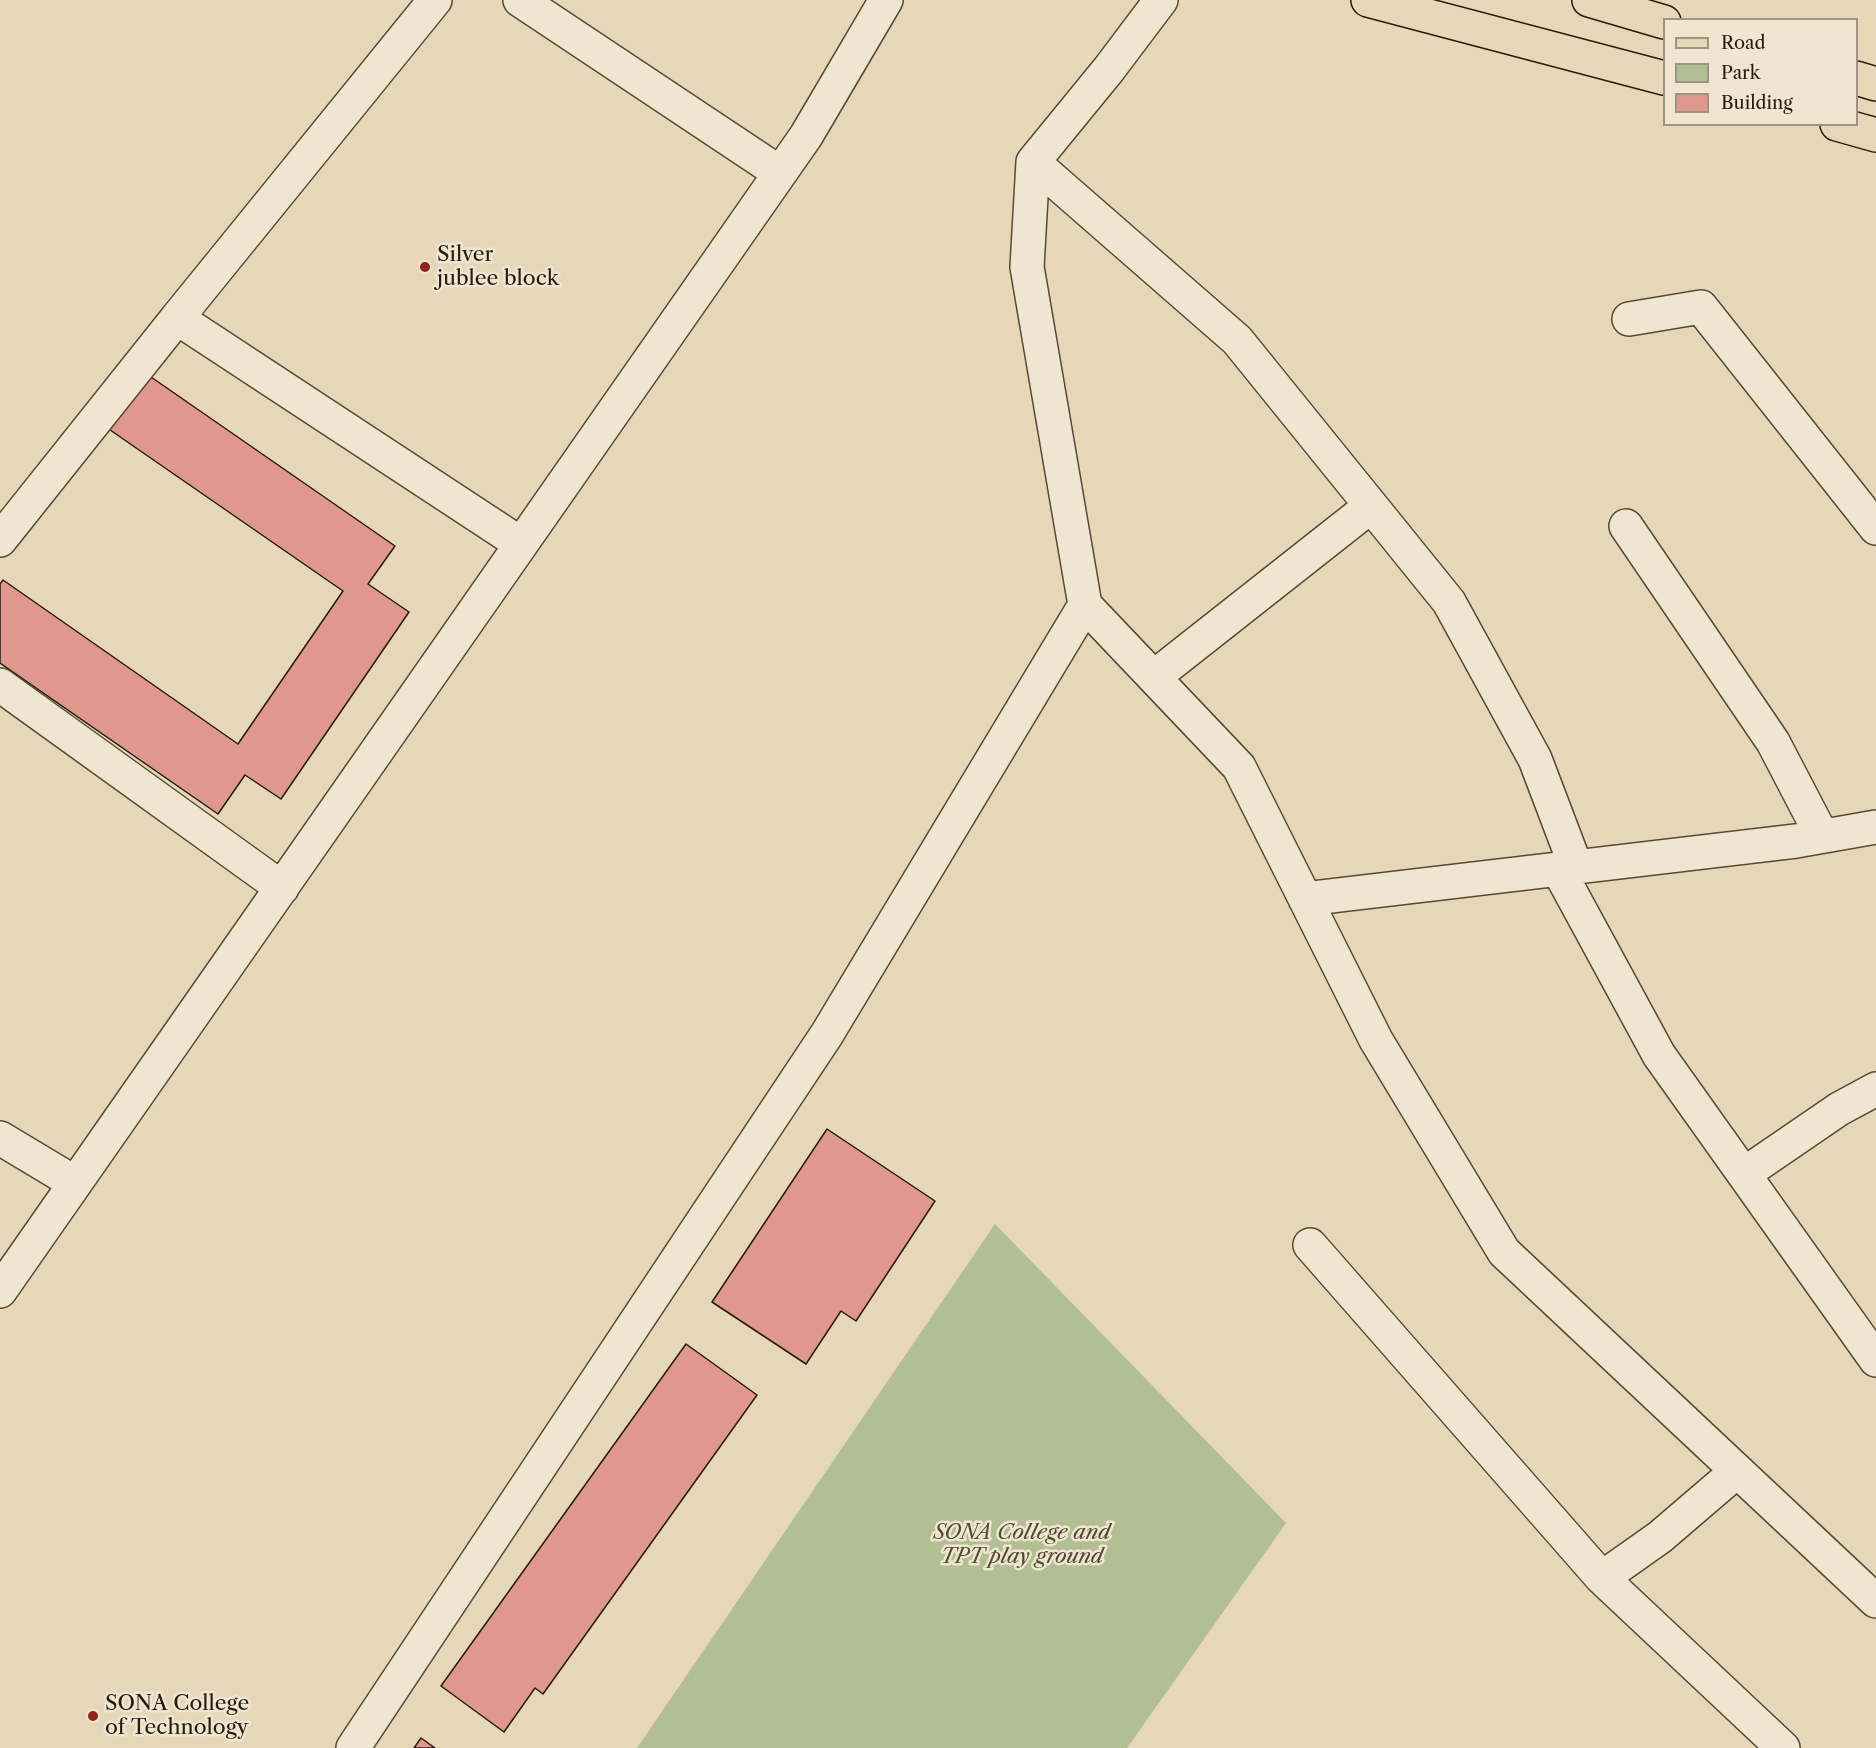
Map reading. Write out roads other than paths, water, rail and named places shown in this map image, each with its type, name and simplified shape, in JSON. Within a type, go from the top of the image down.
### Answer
[{"type":"main road","points":[[1368,0],[1663,77]]},
{"type":"main road","points":[[1589,0],[1663,21]]},
{"type":"main road","points":[[1858,78],[1876,84]]},
{"type":"main road","points":[[1844,126],[1876,135]]},
{"type":"street","points":[[0,540],[435,0]]},
{"type":"street","points":[[520,0],[780,173]]},
{"type":"street","points":[[0,1291],[806,136],[886,0]]},
{"type":"street","points":[[1161,0],[1109,69],[1033,162],[1027,267],[1085,605],[1239,767],[1376,1040],[1504,1252],[1876,1601]]},
{"type":"street","points":[[1033,162],[1237,340],[1449,602],[1535,759],[1567,868],[1659,1055],[1876,1360]]},
{"type":"street","points":[[1629,319],[1701,307],[1876,528]]},
{"type":"street","points":[[177,318],[521,544]]},
{"type":"street","points":[[1154,677],[1371,506]]},
{"type":"street","points":[[1626,526],[1773,742],[1822,836]]},
{"type":"street","points":[[353,1748],[827,1034],[1085,605]]},
{"type":"street","points":[[0,685],[282,888]]},
{"type":"street","points":[[1305,899],[1796,841],[1876,826]]},
{"type":"street","points":[[1744,1174],[1839,1109],[1876,1089]]},
{"type":"street","points":[[0,1138],[75,1183]]},
{"type":"street","points":[[1310,1245],[1602,1578],[1783,1748]]},
{"type":"street","points":[[1602,1578],[1660,1537],[1737,1471]]},
{"type":"place","name":"Silver jublee block","points":[[425,267]]},
{"type":"place","name":"SONA College of Technology","points":[[93,1716]]},
{"type":"park label","name":"SONA College and TPT play ground","points":[[1022,1545]]}]
